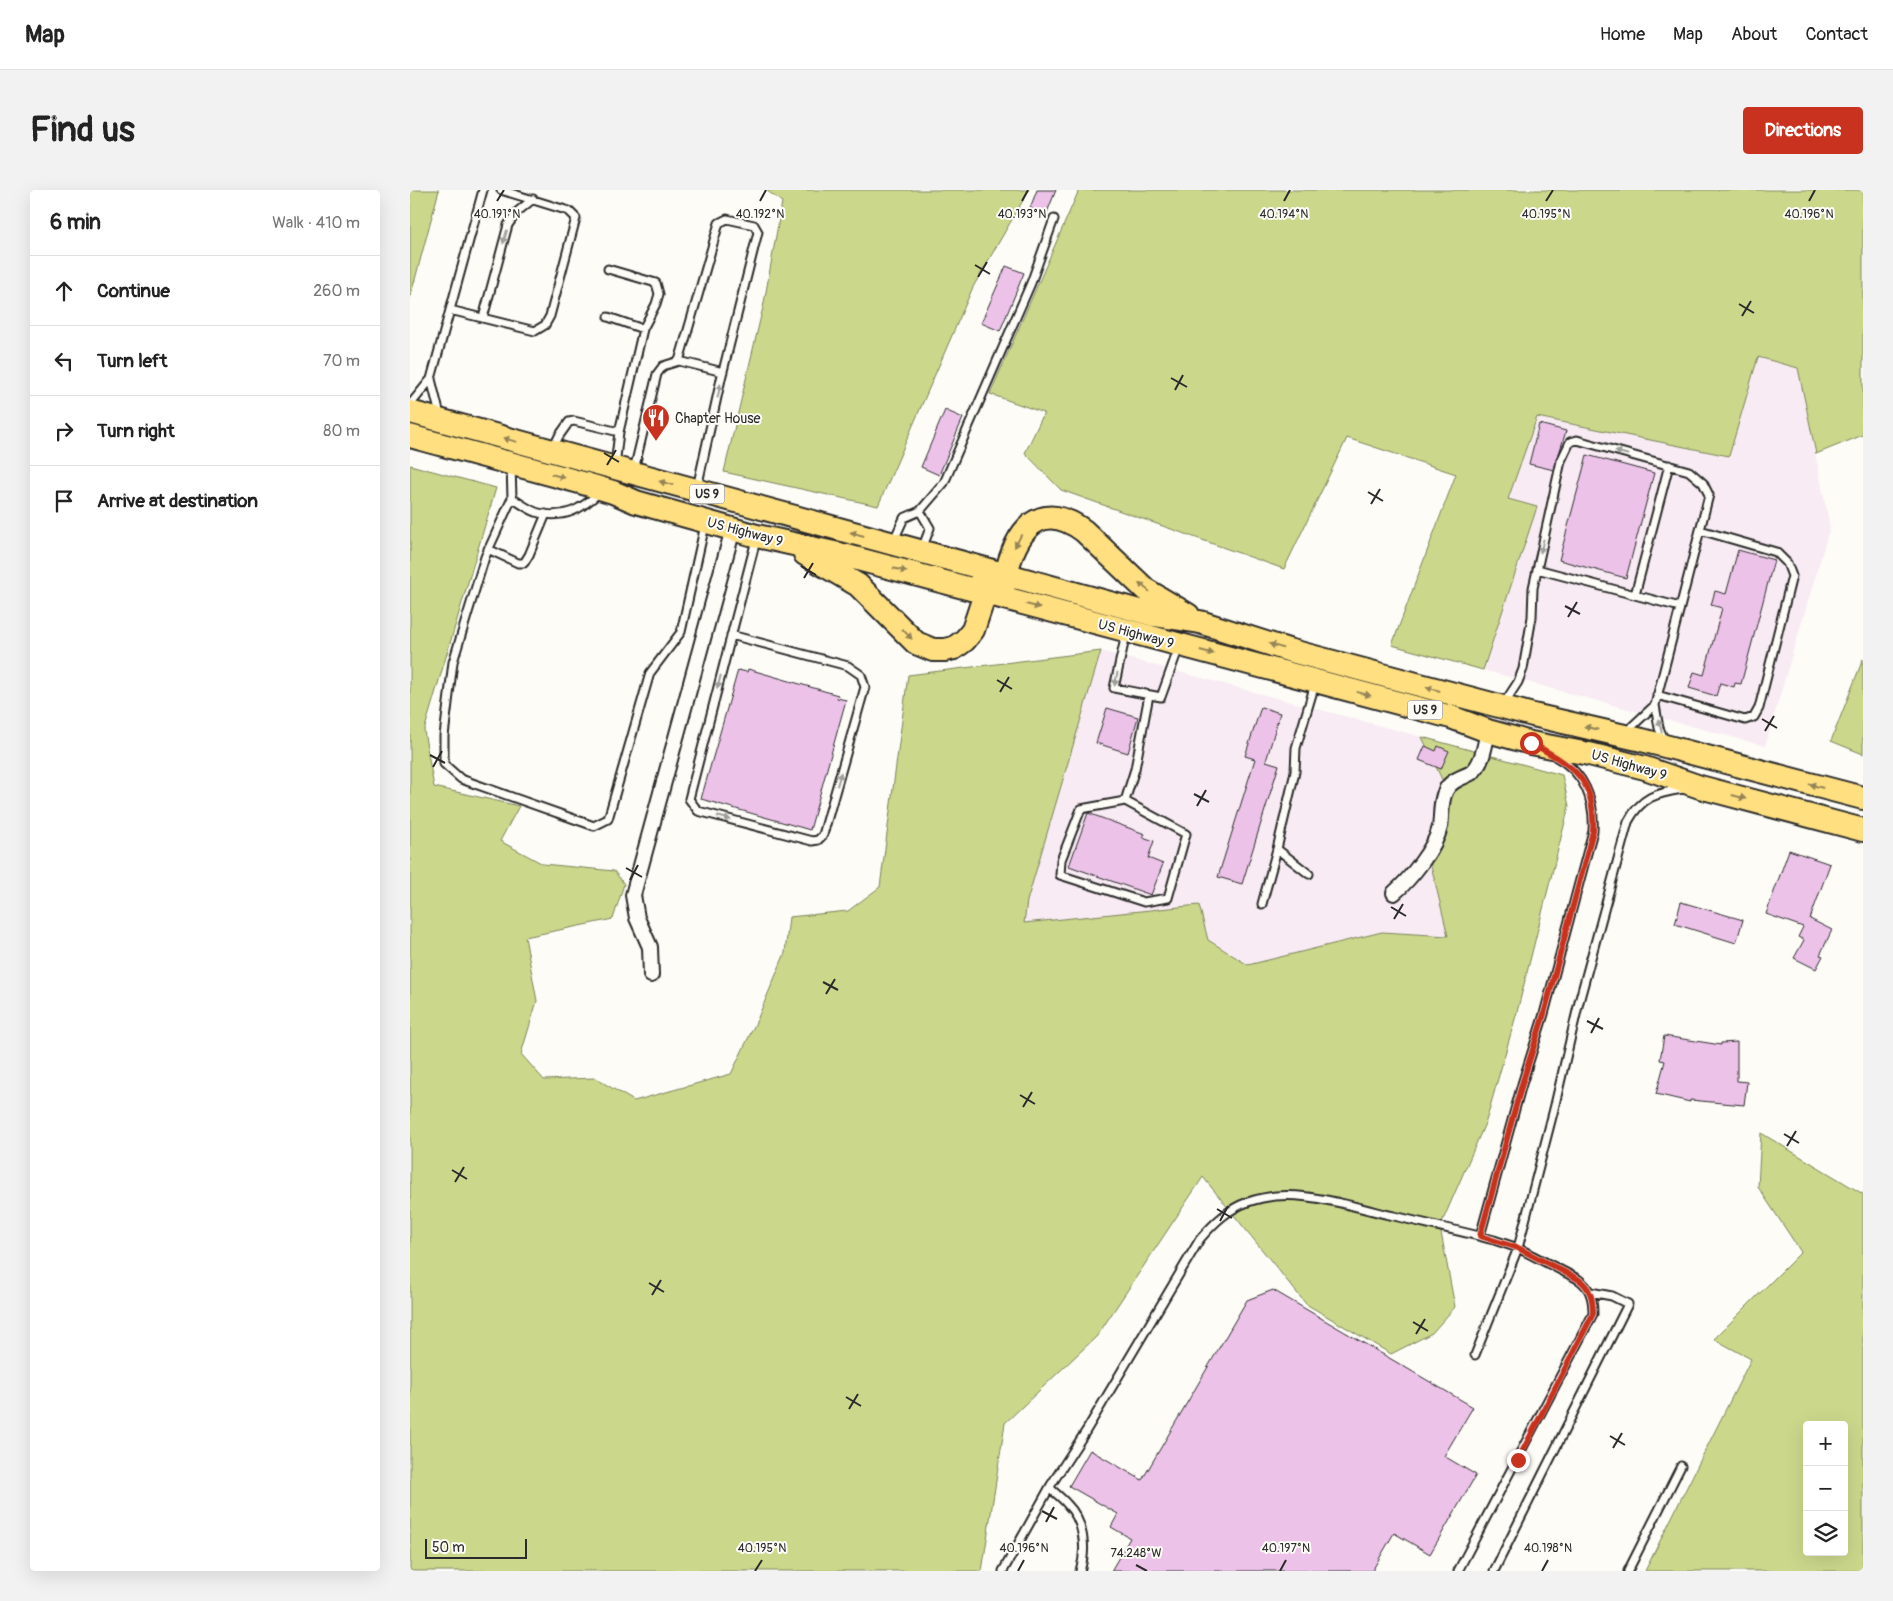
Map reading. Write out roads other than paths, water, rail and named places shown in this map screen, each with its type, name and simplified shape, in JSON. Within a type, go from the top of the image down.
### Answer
[{"type":"highway","name":"US Highway 9","points":[[410,412],[1154,615],[1200,622],[1288,650],[1502,707],[1622,735],[1863,798]]},
{"type":"highway","name":"US Highway 9","points":[[410,436],[602,489],[636,502],[756,536],[843,555],[1451,717],[1488,731],[1531,743],[1561,747],[1659,772],[1700,787],[1863,830]]},
{"type":"highway","points":[[785,543],[858,585],[916,643],[933,650],[954,648],[965,640],[973,630],[1005,575],[1014,547],[1023,531],[1032,523],[1043,518],[1052,517],[1073,523],[1084,531],[1146,590],[1200,622]]},
{"type":"highway","points":[[970,566],[993,596]]},
{"type":"street","points":[[651,975],[650,946],[637,918],[633,895],[733,529]]},
{"type":"street","points":[[1394,893],[1406,882],[1432,845],[1440,827],[1446,790],[1451,783],[1476,768],[1483,752],[1488,731]]},
{"type":"lane","points":[[410,405],[431,379],[483,190]]},
{"type":"lane","points":[[450,310],[535,331],[545,325],[550,316],[576,218],[569,211],[501,190]]},
{"type":"lane","points":[[483,318],[508,225],[517,212],[534,199]]},
{"type":"lane","points":[[679,361],[719,223],[727,219],[754,225],[758,232],[723,372],[697,491]]},
{"type":"lane","points":[[892,544],[904,518],[920,511],[944,483],[1031,283],[1054,219]]},
{"type":"lane","points":[[608,269],[656,283],[659,294],[656,304],[642,329],[619,432],[624,471]]},
{"type":"lane","points":[[608,317],[642,329]]},
{"type":"lane","points":[[624,471],[657,374],[663,366],[679,361],[723,372]]},
{"type":"lane","points":[[431,379],[441,421]]},
{"type":"lane","points":[[552,451],[559,436],[570,422],[574,421],[619,432]]},
{"type":"lane","points":[[1502,707],[1518,682],[1523,669],[1532,617],[1532,588],[1561,461],[1570,442],[1578,440],[1688,471],[1703,483],[1709,494],[1655,705],[1659,728],[1667,747]]},
{"type":"lane","points":[[511,464],[512,498],[488,549],[454,662],[444,736],[444,764],[461,779],[594,826],[608,819],[650,673],[681,632],[706,521]]},
{"type":"lane","points":[[1635,595],[1670,465]]},
{"type":"lane","points":[[512,498],[538,513],[563,515],[584,506],[602,489]]},
{"type":"lane","points":[[920,511],[930,528],[921,552]]},
{"type":"lane","points":[[488,549],[518,563],[524,563],[546,514]]},
{"type":"lane","points":[[1657,695],[1745,720],[1754,716],[1759,708],[1792,576],[1786,562],[1776,552],[1700,530]]},
{"type":"lane","points":[[731,635],[848,666],[861,676],[866,687],[823,835],[818,840],[812,841],[698,811],[689,799],[756,536]]},
{"type":"lane","points":[[1537,569],[1680,607]]},
{"type":"lane","points":[[1127,631],[1114,688],[1161,697],[1180,645]]},
{"type":"lane","points":[[1262,904],[1295,772],[1296,748],[1316,681]]},
{"type":"lane","points":[[1125,801],[1135,768],[1149,695]]},
{"type":"lane","points":[[1622,735],[1655,705]]},
{"type":"lane","points":[[1480,1236],[1522,1084],[1544,1014],[1593,831],[1592,804],[1587,788],[1579,775],[1565,761],[1531,743]]},
{"type":"lane","points":[[1476,1355],[1518,1248],[1628,822],[1641,802],[1652,795],[1700,787]]},
{"type":"lane","points":[[1125,801],[1186,834],[1168,898],[1144,902],[1060,875],[1061,860],[1082,809],[1125,801]]},
{"type":"lane","points":[[1277,849],[1309,874]]},
{"type":"lane","points":[[1003,1571],[1006,1562],[1200,1239],[1223,1215],[1239,1205],[1273,1196],[1306,1197],[1480,1236],[1518,1248],[1578,1279],[1584,1283],[1590,1292],[1593,1302],[1593,1314],[1458,1571]]},
{"type":"lane","points":[[1494,1571],[1628,1304],[1612,1296],[1590,1292]]},
{"type":"lane","points":[[1628,1571],[1681,1466]]},
{"type":"lane","points":[[1050,1488],[1069,1505],[1083,1532],[1084,1560],[1080,1571]]},
{"type":"place","name":"Chapter House","points":[[656,442]]}]
